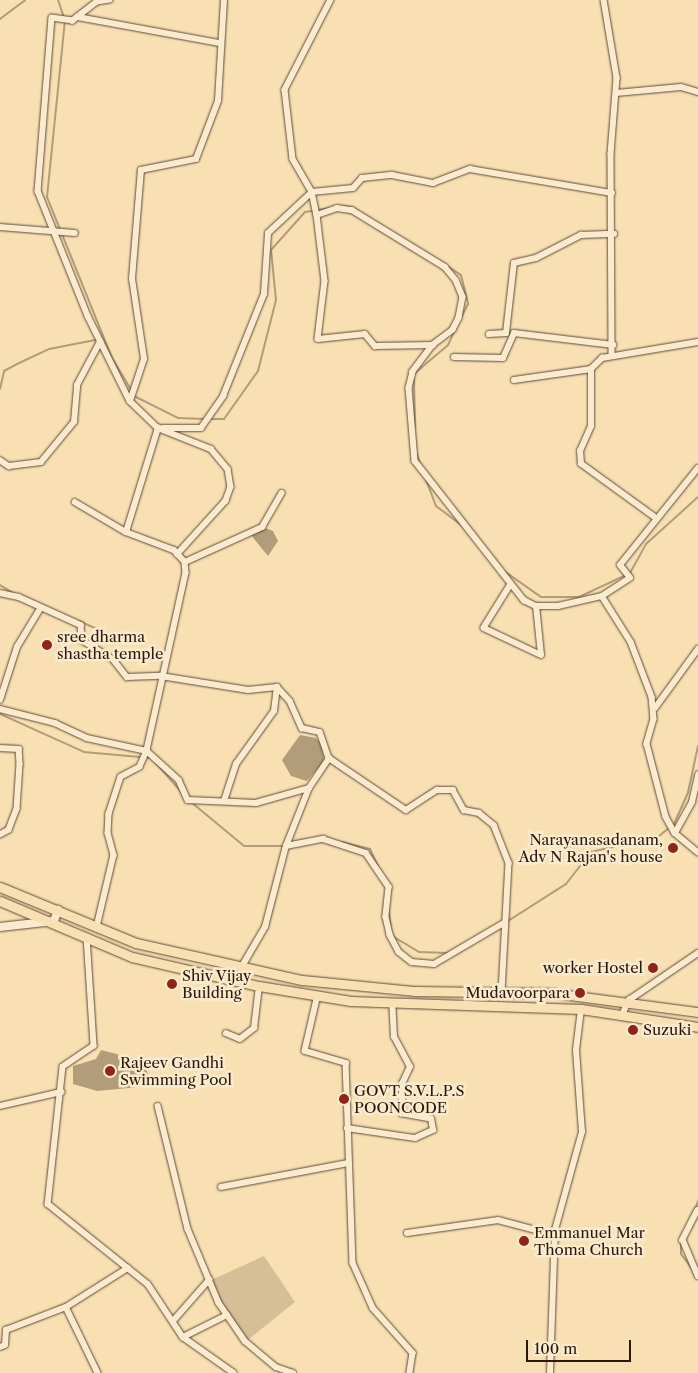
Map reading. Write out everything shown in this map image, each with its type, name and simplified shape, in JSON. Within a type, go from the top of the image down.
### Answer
[{"type":"main road","points":[[0,887],[136,943],[241,968],[355,987],[502,992],[628,1000],[698,1012]]},
{"type":"main road","points":[[0,901],[54,921],[132,957],[259,986],[318,996],[392,1004],[581,1009],[698,1027]]},
{"type":"main road","points":[[54,921],[58,910]]},
{"type":"main road","points":[[0,927],[54,921]]},
{"type":"street","points":[[76,19],[97,2],[110,0]]},
{"type":"street","points":[[131,400],[144,359],[132,279],[141,170],[196,159],[218,101],[224,0]]},
{"type":"street","points":[[331,0],[285,90],[293,159],[312,192],[318,215],[325,281],[318,339],[365,334],[375,346],[433,345]]},
{"type":"street","points":[[604,0],[616,93],[612,194],[614,234],[612,356]]},
{"type":"street","points":[[178,554],[218,514],[231,487],[228,469],[211,449],[158,428],[131,400],[100,342],[51,228],[38,191],[52,18],[76,19],[220,43]]},
{"type":"street","points":[[616,93],[681,87],[698,92]]},
{"type":"street","points":[[158,428],[201,428],[223,396],[264,294],[268,233],[312,192],[353,188],[362,178],[392,175],[434,184],[470,169],[612,194]]},
{"type":"street","points":[[318,215],[337,208],[352,210],[446,267],[463,297],[453,330],[433,345],[413,372],[409,388],[415,462],[510,586],[536,606],[602,596],[630,578],[620,565],[654,518],[698,468]]},
{"type":"street","points":[[0,227],[65,229],[75,233]]},
{"type":"street","points":[[489,334],[506,333],[514,263],[536,258],[581,235],[614,234]]},
{"type":"street","points":[[454,357],[503,358],[514,333],[613,345]]},
{"type":"street","points":[[0,460],[9,466],[41,462],[74,422],[77,385],[100,342]]},
{"type":"street","points":[[654,518],[581,464],[580,451],[591,426],[591,369],[598,360],[612,356],[698,342]]},
{"type":"street","points":[[514,380],[591,369]]},
{"type":"street","points":[[126,532],[158,428]]},
{"type":"street","points":[[185,562],[262,527],[282,493]]},
{"type":"street","points":[[75,502],[126,532],[178,554],[185,562]]},
{"type":"street","points":[[97,927],[114,855],[108,833],[109,814],[121,777],[143,760],[147,752],[160,676],[185,562]]},
{"type":"street","points":[[510,586],[484,628],[541,655],[536,606]]},
{"type":"street","points":[[0,593],[81,625],[82,640],[113,659],[127,677],[160,676],[248,690],[277,688],[290,701],[302,728],[320,732],[330,758],[406,810],[437,790],[453,790],[464,810],[488,819],[509,863],[504,923],[502,992]]},
{"type":"street","points":[[602,596],[639,660],[654,708]]},
{"type":"street","points":[[0,700],[18,647],[40,608]]},
{"type":"street","points":[[698,649],[654,708],[647,744],[668,824],[698,852]]},
{"type":"street","points":[[224,801],[236,764],[274,711],[277,688]]},
{"type":"street","points":[[0,709],[87,738],[147,752],[179,780],[188,800],[256,802],[309,788]]},
{"type":"street","points":[[0,748],[19,749],[20,764],[17,809],[8,830],[0,835]]},
{"type":"street","points":[[241,968],[265,927],[286,846],[309,788],[330,758]]},
{"type":"street","points":[[675,832],[692,802],[698,775]]},
{"type":"street","points":[[286,846],[323,839],[366,853],[389,887],[386,917],[390,934],[399,952],[412,962],[434,964],[504,923]]},
{"type":"street","points":[[87,937],[94,1046],[63,1067],[62,1092],[48,1204],[148,1284],[183,1337],[234,1373]]},
{"type":"street","points":[[622,1015],[628,1000],[698,953]]},
{"type":"street","points":[[226,1032],[240,1039],[254,1028],[259,986]]},
{"type":"street","points":[[318,996],[305,1051],[346,1062],[353,1263],[373,1308],[413,1353],[410,1373]]},
{"type":"street","points":[[347,1128],[415,1138],[432,1130],[431,1119],[402,1114],[402,1084],[410,1067],[394,1037],[392,1004]]},
{"type":"street","points":[[550,1373],[555,1235],[582,1132],[576,1050],[581,1009]]},
{"type":"street","points":[[0,1106],[62,1092]]},
{"type":"street","points":[[158,1106],[188,1229],[209,1280],[227,1315],[246,1341],[276,1367],[292,1373]]},
{"type":"street","points":[[220,1187],[348,1162]]},
{"type":"street","points":[[698,1210],[682,1240],[698,1276]]},
{"type":"street","points":[[407,1233],[498,1220],[555,1235]]},
{"type":"street","points":[[0,1347],[5,1344],[6,1330],[66,1307],[128,1268]]},
{"type":"street","points":[[173,1321],[209,1280]]},
{"type":"street","points":[[66,1307],[98,1373]]},
{"type":"street","points":[[183,1337],[227,1315]]},
{"type":"shaded area","points":[[260,526],[273,531],[278,541],[268,556],[250,534]]},
{"type":"shaded area","points":[[300,735],[316,738],[322,745],[324,761],[307,781],[291,776],[282,760]]},
{"type":"shaded area","name":"Rajeev Gandhi Swimming Pool","points":[[101,1050],[144,1061],[151,1086],[97,1091],[73,1084],[73,1066],[96,1059]]},
{"type":"shaded area","points":[[264,1256],[295,1302],[244,1343],[216,1302],[209,1281]]},
{"type":"waterway","points":[[0,19],[25,0]]},
{"type":"waterway","points":[[58,0],[65,20],[47,197],[112,358],[131,390]]},
{"type":"waterway","points":[[341,206],[351,207]]},
{"type":"waterway","points":[[209,419],[224,419],[258,371],[276,300],[271,250],[305,212],[329,208]]},
{"type":"waterway","points":[[449,267],[461,275],[468,304],[462,316]]},
{"type":"waterway","points":[[415,373],[448,345],[454,332]]},
{"type":"waterway","points":[[0,389],[4,371],[17,364],[49,349],[95,340]]},
{"type":"waterway","points":[[414,379],[415,427]]},
{"type":"waterway","points":[[134,396],[178,418],[205,419]]},
{"type":"waterway","points":[[417,454],[420,464]]},
{"type":"waterway","points":[[426,480],[436,506],[464,527]]},
{"type":"waterway","points":[[630,573],[646,544],[698,497]]},
{"type":"waterway","points":[[504,571],[541,597],[579,597],[626,575]]},
{"type":"waterway","points":[[0,585],[13,593]]},
{"type":"waterway","points":[[79,621],[111,635]]},
{"type":"waterway","points":[[0,714],[84,752],[151,758]]},
{"type":"waterway","points":[[508,921],[566,884],[591,852],[659,836],[674,824],[688,792],[698,746]]},
{"type":"waterway","points":[[156,763],[183,794]]},
{"type":"waterway","points":[[191,802],[244,846],[285,846]]},
{"type":"waterway","points":[[342,842],[370,849],[378,866]]},
{"type":"waterway","points":[[389,911],[391,929]]},
{"type":"waterway","points":[[394,937],[419,952],[448,953]]},
{"type":"waterway","points":[[694,1212],[698,1201]]},
{"type":"waterway","points":[[681,1241],[681,1254],[693,1270]]},
{"type":"place","name":"sree dharma shastha temple","points":[[47,645]]},
{"type":"place","name":"Narayanasadanam, Adv N Rajan's house","points":[[673,848]]},
{"type":"place","name":"worker Hostel","points":[[653,968]]},
{"type":"place","name":"Shiv Vijay Building","points":[[172,984]]},
{"type":"place","name":"Mudavoorpara","points":[[580,993]]},
{"type":"place","name":"Suzuki","points":[[633,1030]]},
{"type":"place","name":"Rajeev Gandhi Swimming Pool","points":[[110,1071]]},
{"type":"place","name":"GOVT S.V.L.P.S POONCODE","points":[[344,1099]]},
{"type":"place","name":"Emmanuel Mar Thoma Church","points":[[524,1241]]}]
